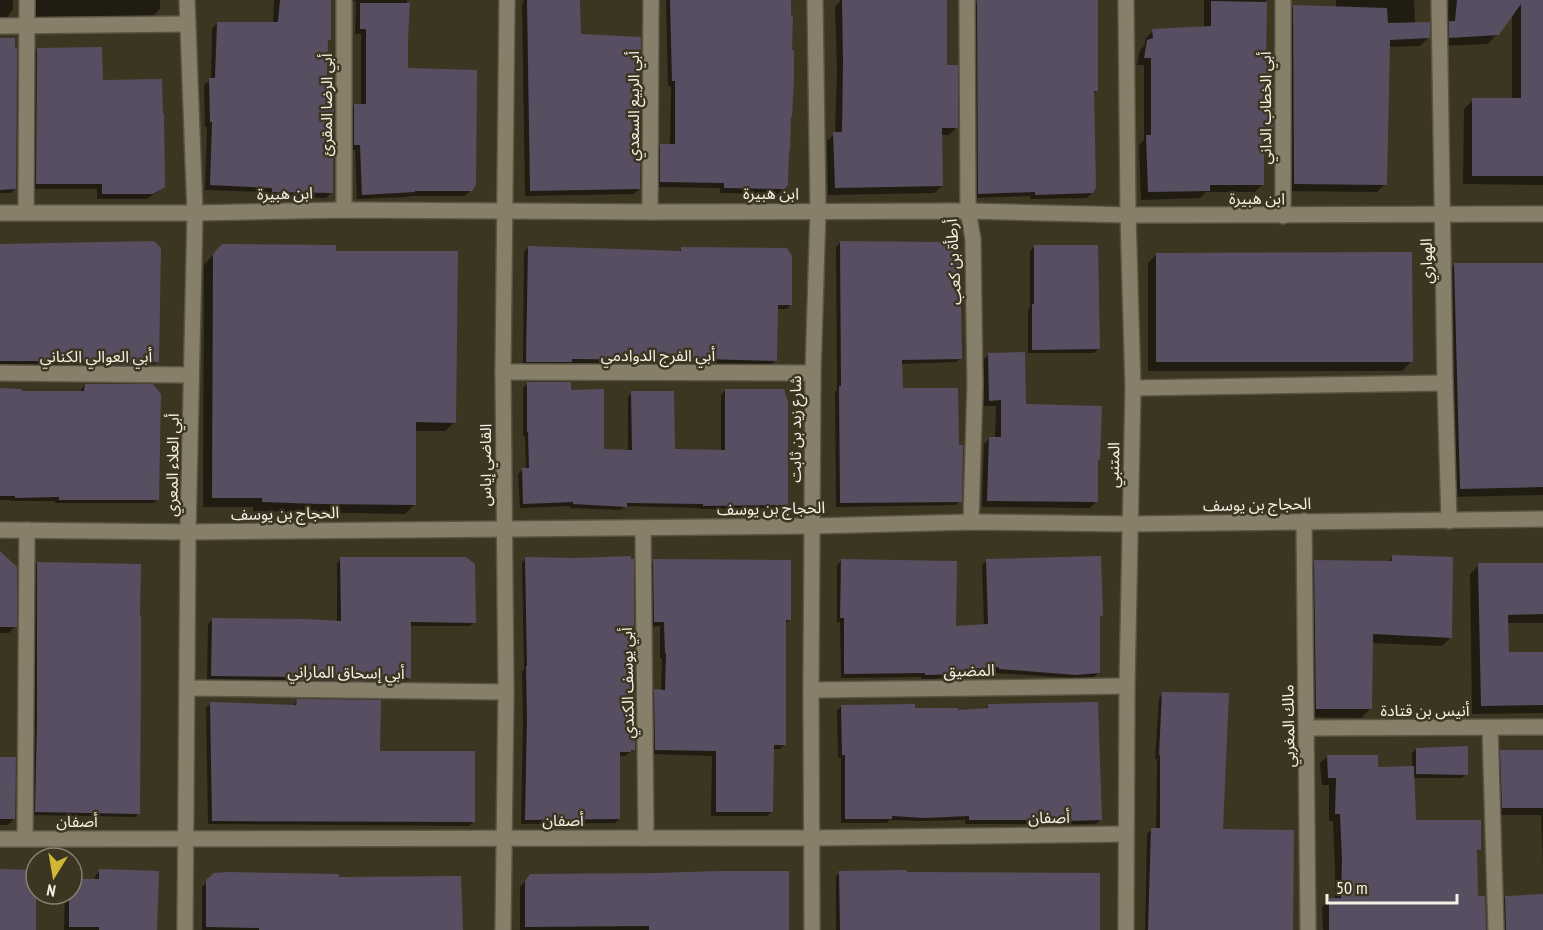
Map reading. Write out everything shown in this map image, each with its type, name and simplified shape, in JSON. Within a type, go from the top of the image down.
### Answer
[{"type":"street","points":[[26,213],[27,0]]},
{"type":"street","name":"أبي العلاء المعري","points":[[185,930],[188,532],[195,213],[187,0]]},
{"type":"street","name":"أبي الرضا المقرئ","points":[[344,0],[344,210]]},
{"type":"street","name":"القاضي إياس","points":[[503,930],[506,692],[502,372],[507,0]]},
{"type":"street","name":"أبي الربيع السعدي","points":[[650,212],[651,0]]},
{"type":"street","name":"شارع زيد بن ثابت","points":[[812,930],[813,373],[818,211],[815,0]]},
{"type":"street","name":"أرطأة بن كعب","points":[[967,0],[968,211],[973,239],[975,385],[971,522]]},
{"type":"street","name":"المتنبي","points":[[1126,0],[1132,388],[1126,930]]},
{"type":"street","name":"أبي الخطاب الداني","points":[[1283,0],[1283,216]]},
{"type":"street","name":"الهواري","points":[[1439,0],[1449,521]]},
{"type":"street","points":[[0,26],[188,24]]},
{"type":"street","name":"ابن هبيرة","points":[[0,213],[344,210],[968,211],[1283,216],[1543,214]]},
{"type":"street","name":"أبي الفرج الدوادمي","points":[[502,372],[813,373]]},
{"type":"street","name":"أبي العوالي الكناني","points":[[0,373],[191,375]]},
{"type":"street","points":[[1132,388],[1445,382]]},
{"type":"street","name":"الحجاج بن يوسف","points":[[0,530],[188,532],[813,526],[971,522],[1130,524],[1543,519]]},
{"type":"street","name":"مالك المغربي","points":[[1304,521],[1308,930]]},
{"type":"street","name":"أبي يوسف الكندي","points":[[643,528],[646,838]]},
{"type":"street","points":[[25,839],[27,530]]},
{"type":"street","name":"المضيق","points":[[811,690],[1127,686]]},
{"type":"street","name":"أبي إسحاق الماراني","points":[[187,688],[506,692]]},
{"type":"street","name":"أنيس بن قتادة","points":[[1306,728],[1543,727]]},
{"type":"street","points":[[1490,728],[1496,930]]},
{"type":"street","name":"أصفان","points":[[0,839],[812,838],[1126,834]]},
{"type":"building","points":[[280,0],[331,0],[331,40],[328,40],[327,78],[334,78],[333,193],[272,192],[272,188],[210,185],[212,122],[210,122],[209,78],[215,78],[217,22],[278,22]]},
{"type":"building","points":[[527,0],[580,0],[581,34],[641,37],[640,189],[530,191]]},
{"type":"building","points":[[670,0],[791,0],[794,78],[788,185],[784,189],[724,188],[724,183],[660,182],[660,144],[675,144],[675,81],[672,81]]},
{"type":"building","points":[[842,0],[947,0],[947,65],[958,65],[958,128],[942,128],[943,186],[835,188],[833,132],[842,132]]},
{"type":"building","points":[[977,0],[1098,0],[1098,91],[1094,91],[1096,187],[1093,193],[978,194]]},
{"type":"building","points":[[1457,0],[1543,0],[1543,176],[1472,176],[1472,98],[1521,98],[1521,4],[1499,35],[1449,38],[1449,21],[1455,21]]},
{"type":"building","points":[[1211,1],[1267,2],[1266,66],[1273,66],[1273,129],[1264,129],[1264,185],[1210,185],[1210,191],[1148,192],[1146,135],[1151,135],[1151,58],[1144,58],[1147,40],[1153,38],[1152,29],[1211,26]]},
{"type":"building","points":[[360,3],[410,3],[408,68],[477,70],[476,185],[472,191],[415,191],[362,195],[360,145],[354,145],[354,104],[366,104],[366,29],[360,29]]},
{"type":"building","points":[[1293,5],[1387,8],[1388,23],[1430,22],[1430,38],[1390,40],[1387,185],[1294,184]]},
{"type":"building","points":[[0,38],[15,38],[15,48],[17,48],[16,189],[0,190]]},
{"type":"building","points":[[102,47],[103,80],[162,79],[165,187],[153,194],[102,194],[102,184],[36,184],[37,48]]},
{"type":"building","points":[[154,241],[161,248],[159,362],[134,362],[137,365],[85,364],[85,361],[0,361],[0,244]]},
{"type":"building","points":[[840,241],[940,242],[960,252],[962,359],[902,360],[903,388],[958,388],[959,445],[963,445],[962,502],[840,503]]},
{"type":"building","points":[[222,244],[336,245],[336,251],[458,251],[456,423],[416,422],[416,505],[319,504],[262,502],[262,498],[212,498],[213,254]]},
{"type":"building","points":[[1034,245],[1098,245],[1100,349],[1032,350]]},
{"type":"building","points":[[528,246],[681,251],[681,247],[787,248],[792,256],[792,305],[778,305],[777,361],[672,358],[672,360],[572,359],[572,362],[526,362]]},
{"type":"building","points":[[1412,252],[1413,362],[1156,362],[1156,253]]},
{"type":"building","points":[[1454,263],[1543,263],[1543,487],[1460,489]]},
{"type":"building","points":[[1025,352],[1026,404],[1102,406],[1098,502],[987,501],[989,437],[1001,437],[1001,400],[989,401],[988,353]]},
{"type":"building","points":[[527,382],[571,382],[571,390],[604,389],[604,449],[632,450],[631,391],[674,391],[675,449],[725,450],[725,389],[784,389],[788,402],[788,505],[703,506],[703,504],[627,503],[627,507],[573,504],[573,502],[523,504],[522,468],[529,468]]},
{"type":"building","points":[[85,384],[153,384],[161,394],[159,500],[59,500],[59,497],[0,496],[0,388],[22,389],[22,391],[84,391]]},
{"type":"building","points":[[0,551],[17,567],[17,627],[0,627]]},
{"type":"building","points":[[1392,555],[1453,557],[1452,638],[1373,634],[1372,709],[1316,709],[1314,560],[1392,561]]},
{"type":"building","points":[[631,556],[631,559],[634,559],[634,623],[633,632],[629,632],[630,664],[634,664],[635,750],[620,752],[620,819],[525,820],[527,666],[525,557]]},
{"type":"building","points":[[1101,556],[1103,616],[1100,616],[1100,673],[1076,675],[999,669],[999,667],[964,669],[964,674],[844,674],[844,618],[840,618],[841,559],[957,561],[956,626],[988,624],[986,559]]},
{"type":"building","points":[[340,557],[466,557],[475,564],[476,623],[411,622],[411,678],[381,678],[381,681],[211,676],[212,618],[341,621]]},
{"type":"building","points":[[653,559],[791,560],[791,620],[786,620],[786,745],[774,745],[773,812],[716,812],[716,751],[655,750],[654,689],[665,690],[666,653],[664,622],[654,622]]},
{"type":"building","points":[[37,562],[141,564],[140,814],[35,812]]},
{"type":"building","points":[[1478,563],[1543,563],[1543,614],[1508,615],[1509,652],[1543,652],[1543,705],[1481,706]]},
{"type":"building","points":[[1162,692],[1229,693],[1223,829],[1294,830],[1293,930],[1148,930],[1151,828],[1160,828],[1159,755]]},
{"type":"building","points":[[297,699],[381,700],[380,751],[475,751],[475,822],[212,821],[210,702],[296,705]]},
{"type":"building","points":[[1098,702],[1102,820],[1031,822],[1031,820],[969,820],[969,816],[925,818],[892,816],[892,819],[845,819],[845,755],[842,755],[841,705],[915,704],[915,708],[958,708],[958,710],[988,708],[988,704]]},
{"type":"building","points":[[1468,746],[1468,775],[1416,774],[1416,748]]},
{"type":"building","points":[[1500,750],[1543,750],[1543,808],[1502,808]]},
{"type":"building","points":[[1327,755],[1378,755],[1378,767],[1414,766],[1416,820],[1481,820],[1481,850],[1477,850],[1478,896],[1485,896],[1486,930],[1329,930],[1329,898],[1341,898],[1342,859],[1340,814],[1335,814],[1336,778],[1328,778]]},
{"type":"building","points":[[0,757],[16,757],[15,819],[0,819]]},
{"type":"building","points":[[0,869],[24,870],[24,906],[36,906],[36,930],[0,930]]},
{"type":"building","points":[[99,869],[159,871],[157,930],[99,930],[99,927],[69,927],[69,906],[84,906],[84,879],[99,879]]},
{"type":"building","points":[[907,870],[907,872],[1100,873],[1100,930],[840,930],[839,871]]},
{"type":"building","points":[[789,871],[789,930],[649,930],[649,926],[525,927],[525,881],[530,874]]},
{"type":"building","points":[[214,873],[339,874],[339,877],[461,876],[463,930],[259,930],[259,928],[206,927],[206,880]]},
{"type":"building","points":[[1543,894],[1543,930],[1506,930],[1505,896]]}]
